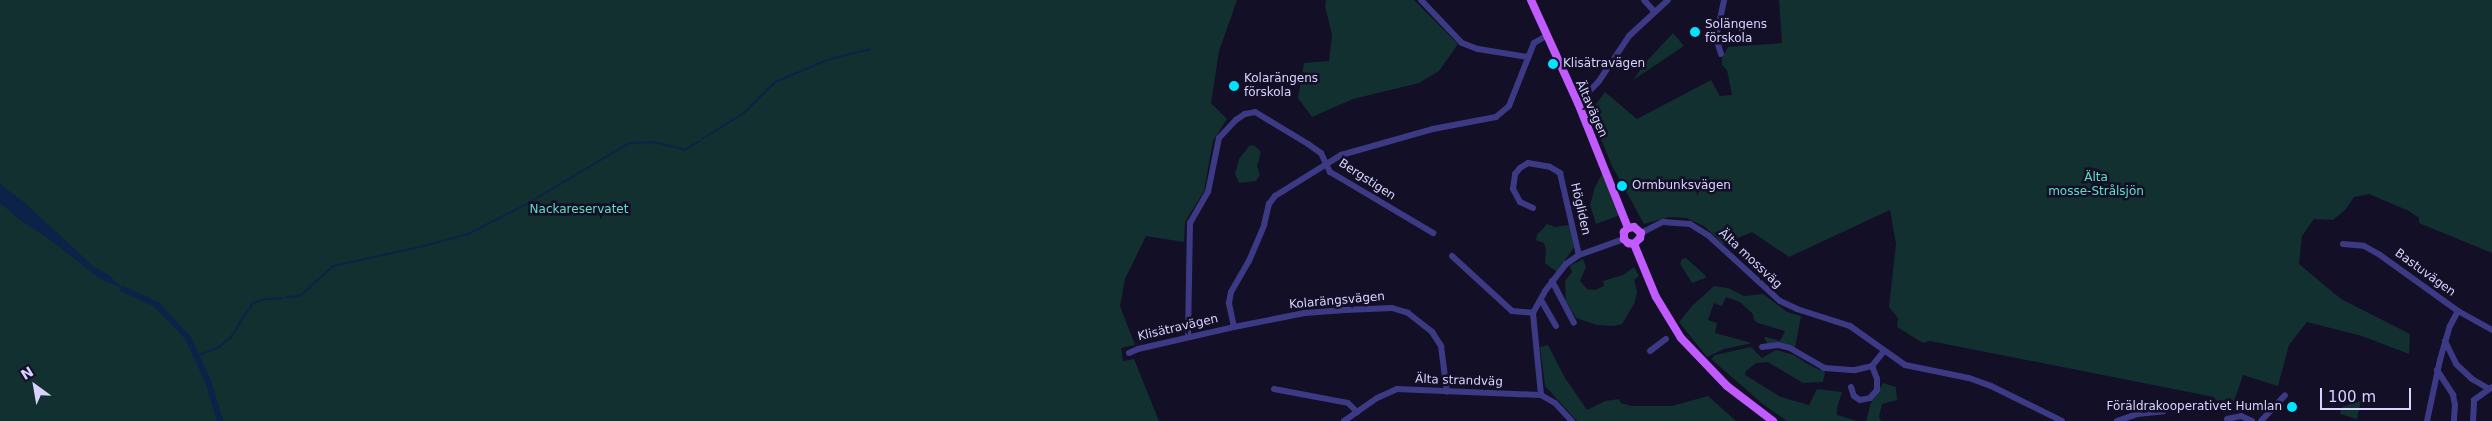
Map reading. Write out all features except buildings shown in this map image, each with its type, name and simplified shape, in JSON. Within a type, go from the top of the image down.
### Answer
[{"type":"main road","name":"Ältavägen","points":[[1531,0],[1578,103],[1628,228]]},
{"type":"main road","points":[[1634,227],[1640,233],[1640,238],[1634,244],[1628,243],[1624,239],[1624,232],[1628,228],[1634,227]]},
{"type":"main road","points":[[1634,244],[1656,297],[1681,338],[1727,386],[1772,421]]},
{"type":"street","points":[[1421,0],[1462,43],[1478,49],[1528,57]]},
{"type":"street","points":[[1644,0],[1654,11]]},
{"type":"street","points":[[1578,103],[1599,81],[1629,36],[1668,0]]},
{"type":"street","points":[[1721,54],[1716,38],[1724,0]]},
{"type":"street","name":"Klisätravägen","points":[[1128,353],[1138,348],[1234,327],[1229,303],[1231,292],[1249,261],[1264,225],[1269,204],[1275,196],[1341,155],[1433,129],[1496,117],[1509,106],[1534,43],[1546,36]]},
{"type":"street","name":"Bergstigen","points":[[1188,337],[1190,223],[1208,192],[1216,147],[1226,130],[1236,120],[1255,112],[1315,148],[1321,153],[1328,164],[1330,172],[1433,233]]},
{"type":"street","name":"Högliden","points":[[1533,208],[1520,202],[1513,189],[1515,174],[1528,163],[1550,166],[1560,173],[1579,255]]},
{"type":"street","name":"Älta mossväg","points":[[1640,233],[1663,222],[1678,222],[1695,226],[1709,236],[1780,301],[1797,309],[1850,326],[1884,351],[1913,368],[1969,378],[1991,386],[2062,421]]},
{"type":"street","points":[[1572,421],[1555,403],[1541,395],[1533,313],[1552,281],[1566,264],[1579,255],[1624,239]]},
{"type":"street","name":"Bastuvägen","points":[[2343,244],[2364,246],[2380,255],[2458,310],[2492,330]]},
{"type":"street","points":[[1452,256],[1512,311],[1533,313]]},
{"type":"street","points":[[1552,281],[1574,323]]},
{"type":"street","points":[[1541,300],[1556,326]]},
{"type":"street","name":"Kolarängsvägen","points":[[1234,327],[1305,313],[1392,308],[1408,313],[1432,332],[1441,346],[1447,392]]},
{"type":"street","points":[[2427,421],[2445,341],[2458,310]]},
{"type":"street","points":[[1650,351],[1666,339]]},
{"type":"street","points":[[2445,341],[2456,364],[2472,379],[2491,388],[2474,400],[2473,421]]},
{"type":"street","points":[[1762,347],[1778,345],[1790,348],[1824,368],[1855,370],[1872,366],[1884,351]]},
{"type":"street","points":[[1851,387],[1854,396],[1860,400],[1870,398],[1877,390],[1877,379],[1872,366]]},
{"type":"street","points":[[2437,370],[2453,395],[2455,406],[2454,421]]},
{"type":"street","points":[[1274,389],[1348,403],[1357,412]]},
{"type":"street","name":"Älta strandväg","points":[[1344,421],[1377,398],[1397,389],[1541,395]]},
{"type":"street","points":[[2261,421],[2285,395]]},
{"type":"street","points":[[2117,421],[2137,414],[2164,411]]},
{"type":"street","points":[[2227,419],[2241,416],[2252,421]]},
{"type":"green space","name":"Nackareservatet","points":[[0,0],[1237,0],[1219,51],[1211,103],[1227,119],[1213,141],[1204,191],[1185,222],[1184,242],[1146,236],[1125,279],[1120,306],[1135,345],[1121,348],[1123,361],[1134,359],[1159,421],[0,421]]},
{"type":"green space","points":[[1326,0],[1414,0],[1458,44],[1439,71],[1419,83],[1353,99],[1312,117],[1298,98],[1304,63],[1329,61],[1332,35],[1325,6]]},
{"type":"green space","name":"Älta mosse-Strålsjön","points":[[1779,0],[2492,0],[2492,253],[2419,223],[2419,218],[2409,211],[2369,194],[2354,197],[2346,209],[2333,220],[2314,219],[2302,236],[2299,264],[2341,299],[2410,334],[2409,354],[2362,336],[2307,322],[2289,345],[2278,386],[2243,375],[2231,411],[2223,413],[2214,397],[1930,341],[1923,343],[1897,327],[1898,318],[1889,307],[1896,244],[1890,210],[1789,257],[1752,232],[1723,244],[1704,226],[1686,218],[1669,217],[1644,224],[1612,166],[1590,112],[1605,92],[1637,119],[1711,80],[1720,96],[1732,95],[1727,70],[1722,65],[1722,58],[1728,47],[1782,43]]},
{"type":"green space","points":[[1673,33],[1684,46],[1633,80],[1646,62]]},
{"type":"green space","points":[[1250,145],[1255,146],[1261,152],[1257,166],[1260,175],[1256,181],[1239,183],[1235,174],[1239,159]]},
{"type":"green space","points":[[1603,172],[1620,215],[1596,224],[1590,205],[1595,187]]},
{"type":"green space","points":[[1547,224],[1555,227],[1569,225],[1574,247],[1557,272],[1545,263],[1546,250],[1544,243],[1536,240],[1537,235]]},
{"type":"green space","points":[[1686,258],[1706,276],[1705,278],[1692,283],[1680,264],[1682,259]]},
{"type":"green space","points":[[1583,259],[1586,267],[1580,281],[1587,289],[1595,290],[1604,286],[1603,281],[1623,275],[1634,267],[1639,276],[1634,280],[1637,291],[1635,302],[1622,324],[1614,326],[1597,325],[1576,318],[1566,301],[1565,281],[1572,272],[1570,266]]},
{"type":"green space","points":[[1714,286],[1728,288],[1744,296],[1763,294],[1787,312],[1801,316],[1795,348],[1767,343],[1764,338],[1767,337],[1780,341],[1785,331],[1758,323],[1754,320],[1753,314],[1740,302],[1726,297],[1722,306],[1714,303],[1708,320],[1717,323],[1715,333],[1752,343],[1724,349],[1707,357],[1679,322],[1692,306]]},
{"type":"green space","points":[[1548,345],[1565,378],[1587,410],[1605,401],[1619,399],[1621,403],[1631,406],[1672,406],[1708,396],[1736,421],[1577,421],[1545,386],[1540,347]]},
{"type":"green space","points":[[1751,347],[1762,358],[1776,350],[1794,355],[1825,372],[1823,382],[1803,383],[1768,362],[1756,363],[1746,371],[1745,375],[1781,397],[1809,405],[1817,389],[1842,392],[1837,415],[1857,421],[1787,421],[1764,405],[1711,359],[1715,355]]},
{"type":"green space","points":[[1883,383],[1896,387],[1897,400],[1882,404],[1879,417],[1881,421],[1866,421],[1871,403]]},
{"type":"green space","points":[[2361,401],[2357,419],[2340,414],[2342,407]]},
{"type":"water","points":[[0,184],[25,203],[94,267],[109,275],[123,289],[99,278],[0,203]]},
{"type":"waterway","points":[[702,139],[744,113],[775,82],[827,60],[870,49]]},
{"type":"waterway","points":[[696,143],[700,141]]},
{"type":"waterway","points":[[287,297],[300,296],[333,266],[424,246],[468,234],[525,205],[629,143],[654,142],[685,150],[694,144]]},
{"type":"waterway","points":[[123,289],[157,305],[188,338],[208,381],[220,421]]},
{"type":"waterway","points":[[250,308],[253,303],[266,299],[282,298]]},
{"type":"waterway","points":[[196,356],[219,347],[231,337],[248,310]]},
{"type":"place","name":"Solängens förskola","points":[[1695,32]]},
{"type":"place","name":"Klisätravägen","points":[[1553,64]]},
{"type":"place","name":"Kolarängens förskola","points":[[1234,86]]},
{"type":"place","name":"Ormbunksvägen","points":[[1622,186]]},
{"type":"place","name":"Föräldrakooperativet Humlan","points":[[2292,407]]}]
